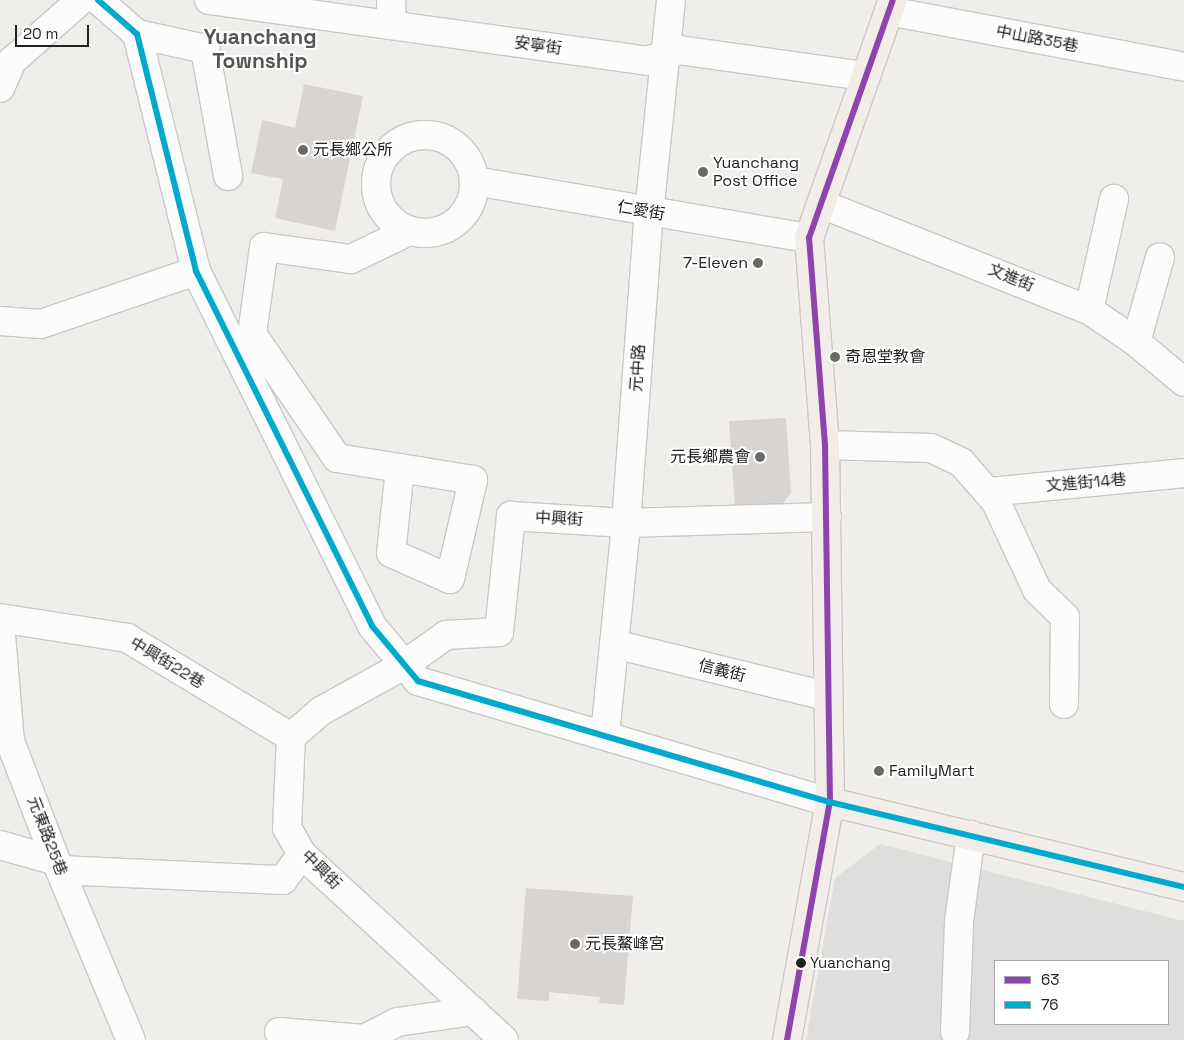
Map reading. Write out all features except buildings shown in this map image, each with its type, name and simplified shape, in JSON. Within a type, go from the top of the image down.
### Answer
[{"type":"main road","points":[[787,1040],[830,802],[825,446],[809,238],[891,5]]},
{"type":"main road","points":[[830,802],[1184,887]]},
{"type":"street","points":[[0,88],[12,61],[81,0]]},
{"type":"street","points":[[98,0],[137,34],[205,49],[228,176]]},
{"type":"street","name":"安寧街","points":[[209,0],[392,12],[647,61],[679,50],[865,76]]},
{"type":"street","name":"元中路","points":[[605,735],[626,523],[649,213],[671,0]]},
{"type":"street","name":"中山路35巷","points":[[891,5],[1184,67]]},
{"type":"street","points":[[137,34],[196,271],[372,626],[418,681],[830,802]]},
{"type":"street","points":[[420,135],[440,137],[457,146],[470,162],[474,182],[472,200],[462,217],[447,228],[429,233],[409,231],[393,222],[381,208],[375,190],[376,171],[385,153],[400,141],[420,135]]},
{"type":"street","name":"仁愛街","points":[[474,182],[649,213],[809,238]]},
{"type":"street","points":[[1089,310],[1114,199]]},
{"type":"street","name":"文進街","points":[[821,204],[1089,310],[1136,342],[1184,382]]},
{"type":"street","points":[[400,468],[337,458],[252,334],[264,246],[351,259],[409,231]]},
{"type":"street","points":[[1136,342],[1160,257]]},
{"type":"street","points":[[0,321],[41,324],[196,271]]},
{"type":"street","points":[[825,446],[931,448],[962,462],[996,502],[1012,543],[1037,590],[1066,617],[1064,704]]},
{"type":"street","name":"文進街14巷","points":[[988,492],[1184,473]]},
{"type":"street","name":"中興街","points":[[504,1040],[302,854],[288,828],[291,737],[320,711],[404,665],[446,635],[499,632],[511,516],[626,523],[827,517]]},
{"type":"street","name":"中興街22巷","points":[[0,618],[127,638],[291,737]]},
{"type":"street","name":"元東路25巷","points":[[0,623],[10,741],[58,866],[131,1040]]},
{"type":"street","name":"信義街","points":[[614,644],[830,698]]},
{"type":"street","points":[[955,1032],[959,921],[970,835]]},
{"type":"street","points":[[0,845],[58,866],[283,880],[302,854]]},
{"type":"street","points":[[279,1032],[364,1039],[396,1022],[472,1011]]},
{"type":"shaded area","points":[[880,844],[1184,921],[1184,1040],[806,1040],[835,878]]},
{"type":"transit line","name":"76","points":[[98,0],[137,34],[196,271],[372,626],[418,681],[830,802],[1184,887]]},
{"type":"transit line","name":"63","points":[[787,1040],[830,802],[825,445],[809,238],[893,0]]},
{"type":"place","name":"元長鄉公所","points":[[303,150]]},
{"type":"place","name":"Yuanchang Post Office","points":[[703,172]]},
{"type":"place","name":"7-Eleven","points":[[758,263]]},
{"type":"place","name":"奇恩堂教會","points":[[835,357]]},
{"type":"place","name":"元長鄉農會","points":[[760,457]]},
{"type":"place","name":"FamilyMart","points":[[879,771]]},
{"type":"place","name":"元長鰲峰宮","points":[[575,944]]},
{"type":"place","name":"Yuanchang","points":[[801,963]]},
{"type":"district","name":"Yuanchang Township","points":[[260,49]]}]
